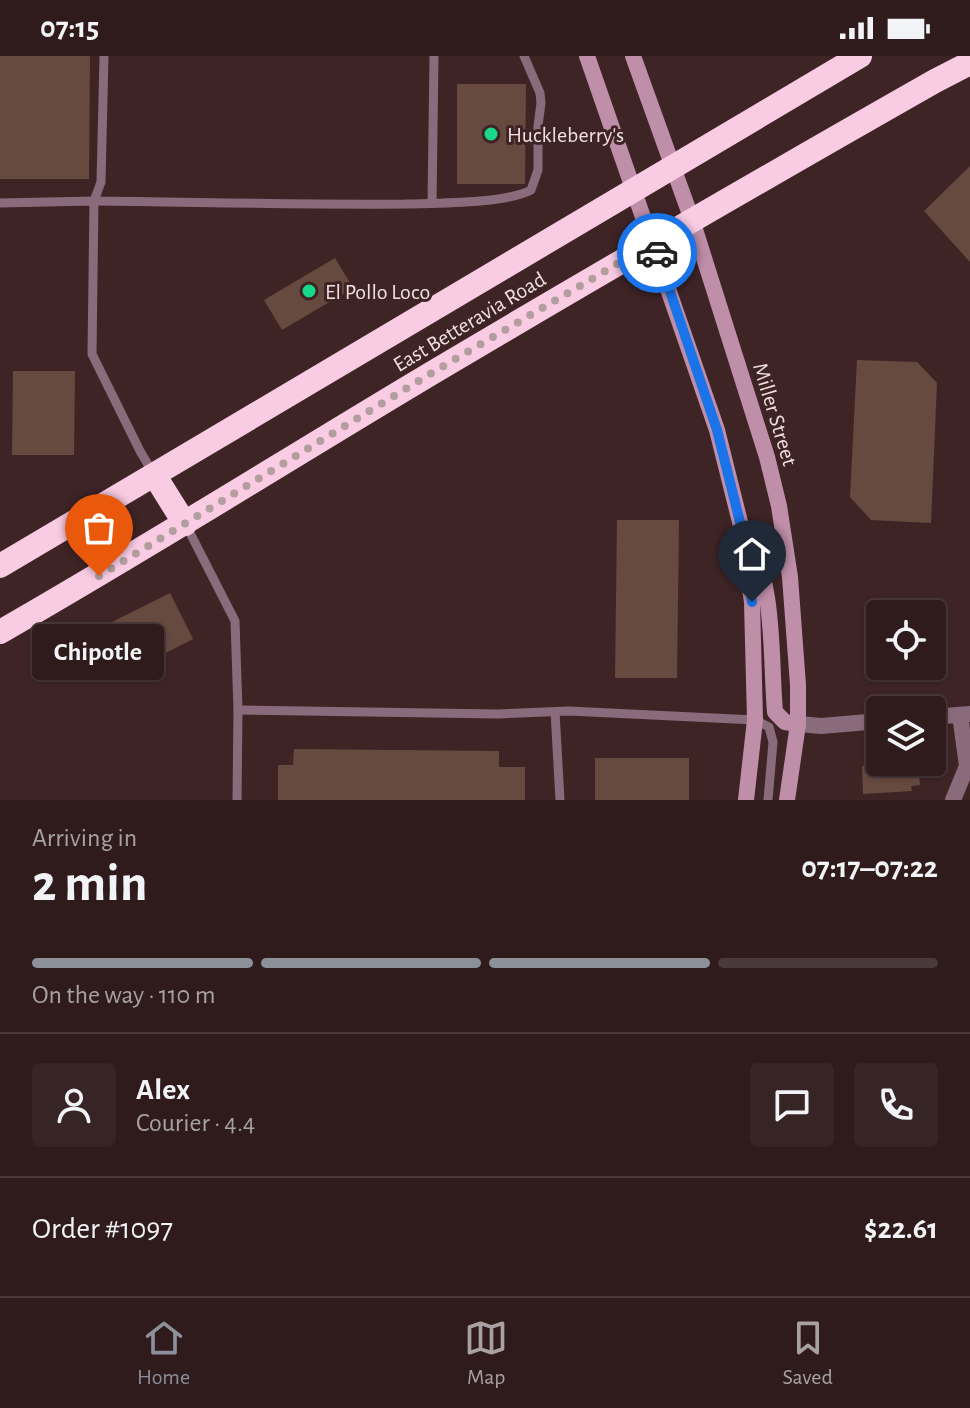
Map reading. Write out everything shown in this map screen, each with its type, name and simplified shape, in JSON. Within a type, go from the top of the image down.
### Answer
[{"type":"highway","name":"East Betteravia Road","points":[[0,566],[860,56]]},
{"type":"highway","name":"East Betteravia Road","points":[[0,632],[692,220],[970,63]]},
{"type":"highway","points":[[155,476],[185,524]]},
{"type":"street","points":[[587,56],[717,430],[740,522],[752,602],[755,720],[746,800]]},
{"type":"street","name":"Miller Street","points":[[633,56],[692,220],[767,457],[779,506],[790,577],[798,724],[787,800]]},
{"type":"street","points":[[740,522],[757,553],[767,587],[775,712],[785,722],[798,724],[821,726],[866,722]]},
{"type":"street","points":[[953,800],[967,766],[965,715]]},
{"type":"lane","points":[[104,56],[101,182],[94,201],[92,354],[155,476]]},
{"type":"lane","points":[[432,203],[434,56]]},
{"type":"lane","points":[[0,203],[464,203],[513,197],[531,190],[538,170],[540,93],[524,56]]},
{"type":"lane","points":[[185,524],[235,621],[237,800]]},
{"type":"lane","points":[[238,710],[483,714],[555,712],[755,720],[769,727],[773,742],[768,800]]},
{"type":"lane","points":[[555,712],[560,800]]},
{"type":"building","points":[[0,56],[90,56],[89,179],[0,179]]},
{"type":"building","points":[[457,84],[526,84],[525,184],[457,184]]},
{"type":"building","points":[[970,166],[970,262],[924,211]]},
{"type":"building","points":[[335,258],[353,288],[282,330],[264,300]]},
{"type":"building","points":[[857,360],[917,362],[937,383],[931,523],[871,520],[850,497]]},
{"type":"building","points":[[13,371],[75,371],[74,455],[12,455]]},
{"type":"building","points":[[617,520],[679,520],[677,678],[615,678]]},
{"type":"building","points":[[170,593],[193,639],[113,680],[90,633]]},
{"type":"building","points":[[294,749],[499,751],[499,767],[525,767],[525,800],[278,800],[278,765],[293,765]]},
{"type":"building","points":[[595,758],[689,758],[689,800],[595,800]]},
{"type":"building","points":[[862,766],[866,766],[866,776],[919,776],[920,785],[911,786],[912,791],[863,794]]},
{"type":"way so far","points":[[99,576],[435,371],[653,243],[657,253]]},
{"type":"place","name":"Huckleberry's","points":[[491,134]]},
{"type":"place","name":"El Pollo Loco","points":[[309,291]]},
{"type":"place","name":"Chipotle","points":[[99,576]]},
{"type":"route","points":[[657,253],[717,430],[740,522],[752,602]]}]
